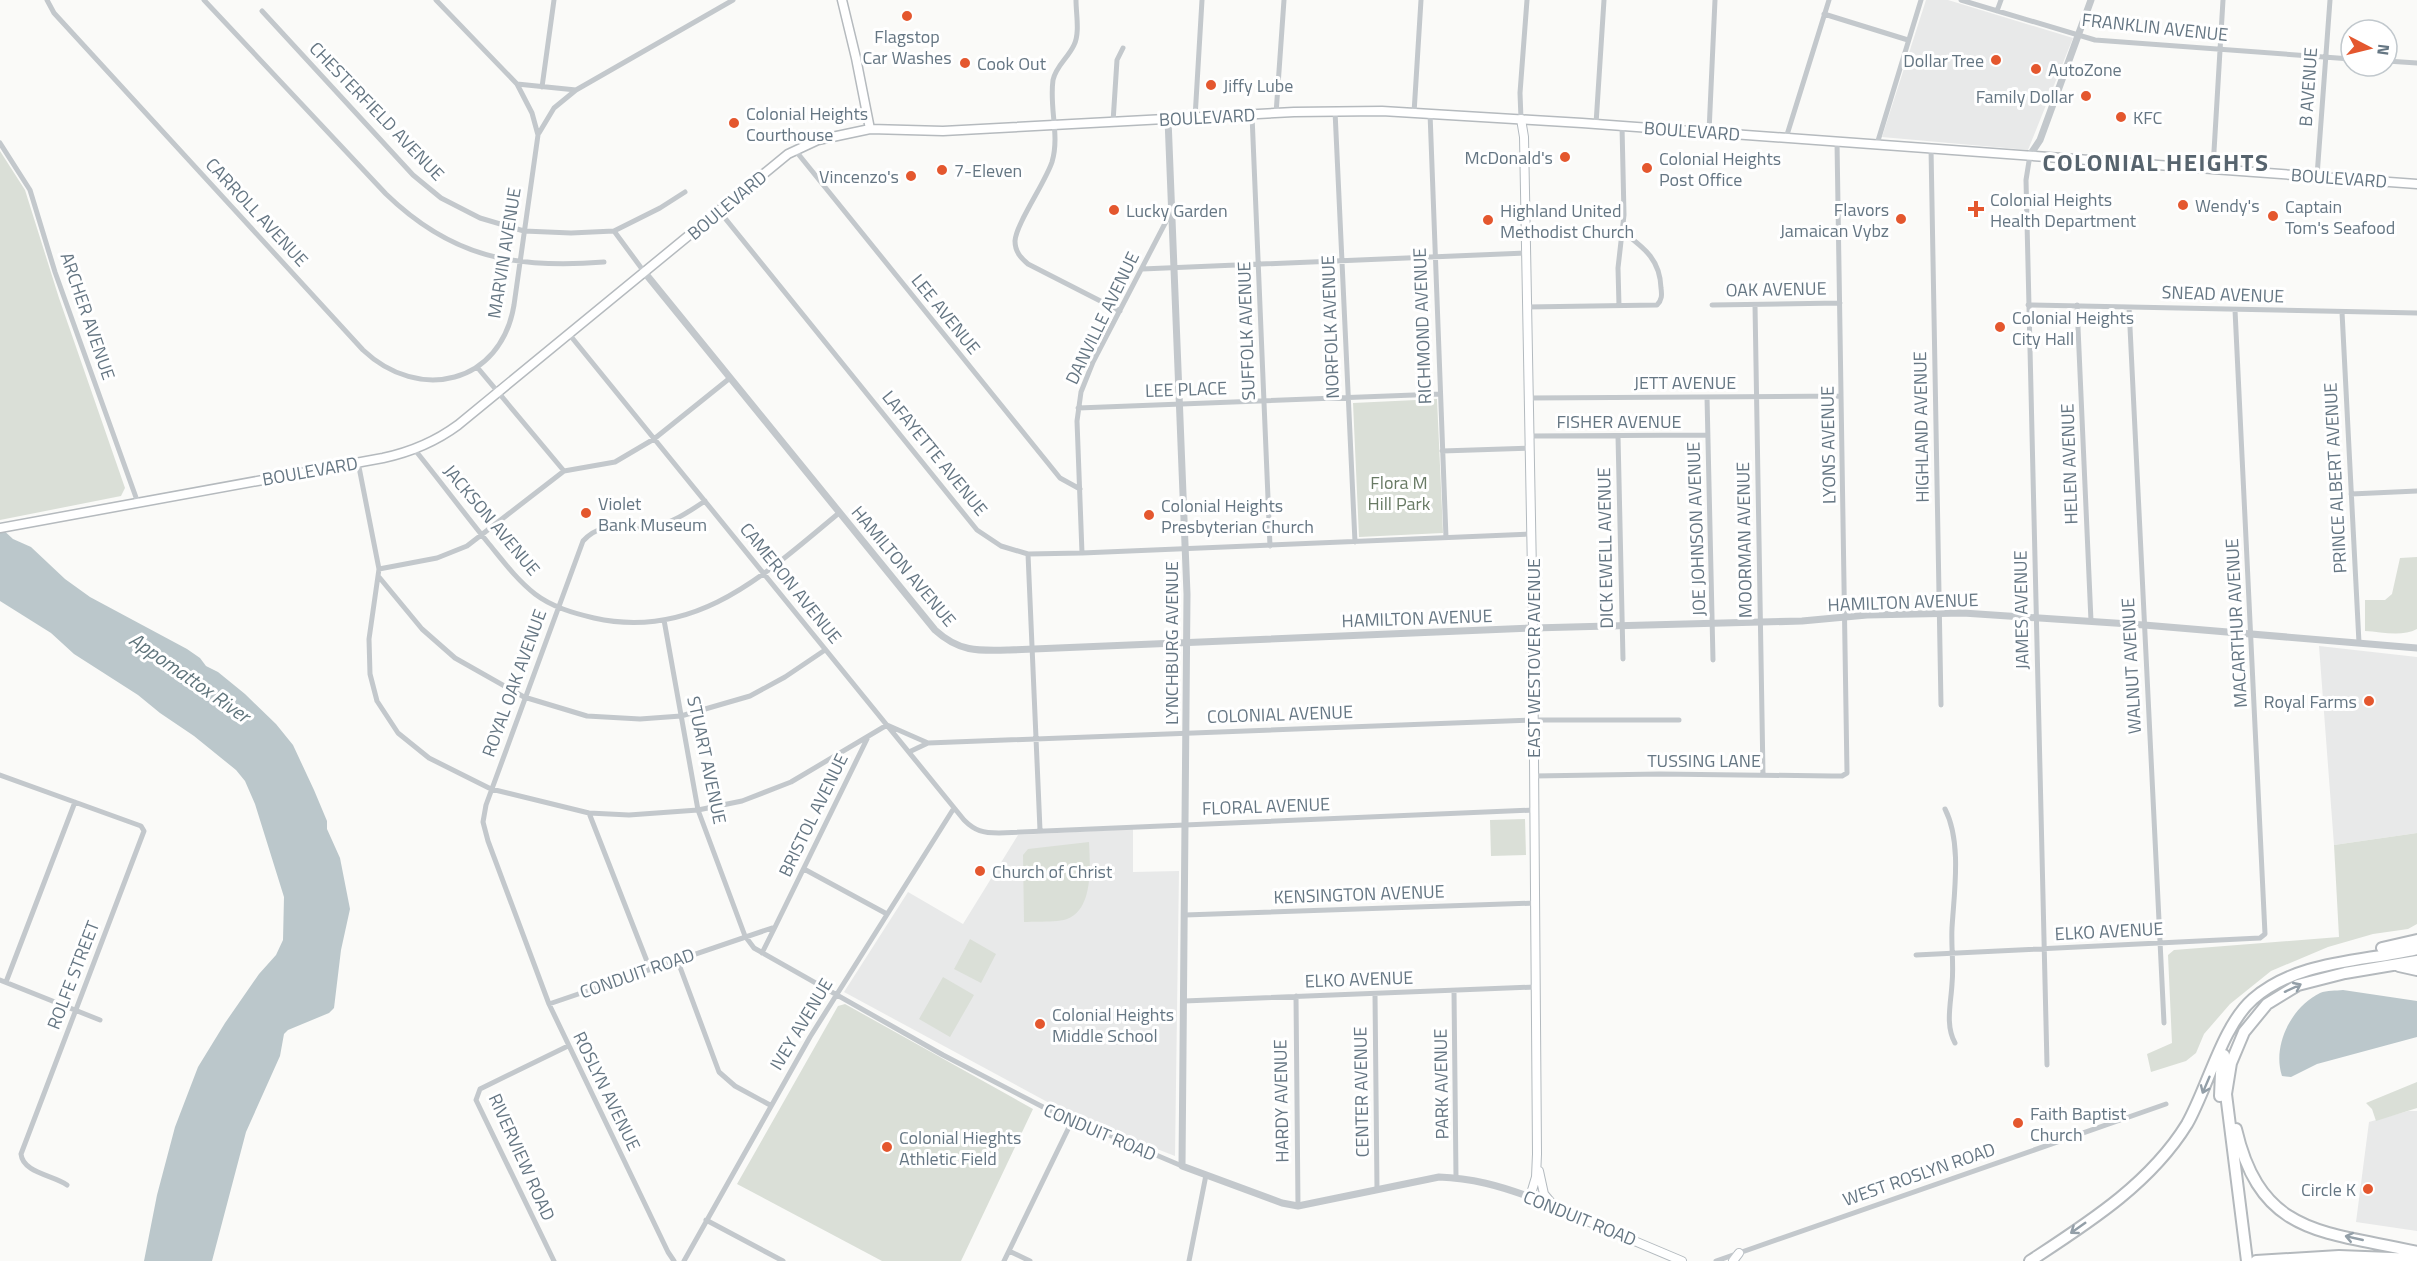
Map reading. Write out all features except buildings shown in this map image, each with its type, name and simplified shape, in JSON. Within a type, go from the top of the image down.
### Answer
[{"type":"highway","points":[[2370,957],[2383,948],[2417,940]]},
{"type":"highway","points":[[2030,1261],[2114,1203],[2156,1166],[2191,1115],[2235,1022],[2253,999],[2272,986],[2305,971],[2417,949]]},
{"type":"highway","points":[[2247,1261],[2226,1094],[2231,1063],[2238,1043],[2251,1022],[2267,1004],[2287,990],[2321,978],[2417,961]]},
{"type":"highway","points":[[2396,965],[2417,970]]},
{"type":"highway","points":[[2241,1261],[2220,1095],[2221,1073],[2228,1044],[2239,1024],[2272,986]]},
{"type":"highway","points":[[2231,1063],[2231,1102],[2240,1143],[2250,1173],[2266,1198],[2290,1218],[2311,1227],[2414,1255]]},
{"type":"highway","points":[[2256,1261],[2339,1256],[2414,1255]]},
{"type":"main road","points":[[842,0],[870,129]]},
{"type":"main road","name":"BOULEVARD","points":[[0,528],[415,450],[446,435],[795,150],[834,135],[870,129],[943,131],[1335,111],[1414,112],[2417,184]]},
{"type":"main road","name":"EAST WESTOVER AVENUE","points":[[1521,119],[1524,137],[1533,628],[1537,1154],[1536,1178],[1530,1197]]},
{"type":"main road","points":[[1537,1154],[1543,1191],[1558,1209]]},
{"type":"main road","name":"CONDUIT ROAD","points":[[1530,1197],[1682,1261]]},
{"type":"main road","points":[[1733,1261],[1739,1253]]},
{"type":"street","name":"CARROLL AVENUE","points":[[47,0],[62,21],[371,357],[399,375],[422,380],[452,377],[477,367]]},
{"type":"street","points":[[204,0],[399,206],[418,222],[472,251],[520,262],[556,264],[604,262]]},
{"type":"street","name":"MARVIN AVENUE","points":[[436,0],[517,84],[528,105],[538,135]]},
{"type":"street","points":[[542,87],[554,0]]},
{"type":"street","name":"MARVIN AVENUE","points":[[477,367],[494,350],[513,314],[538,135],[554,108],[576,90],[733,0]]},
{"type":"street","points":[[1076,0],[1076,42],[1058,67],[1053,81],[1055,125],[1053,156],[1042,186],[1017,235],[1018,254],[1032,266],[1120,311]]},
{"type":"street","points":[[1195,118],[1202,0]]},
{"type":"street","points":[[1276,114],[1284,0]]},
{"type":"street","points":[[1414,112],[1421,0]]},
{"type":"street","points":[[1521,119],[1519,105],[1527,0]]},
{"type":"street","points":[[1596,124],[1604,0]]},
{"type":"street","points":[[1709,132],[1715,0]]},
{"type":"street","points":[[1786,138],[1828,0]]},
{"type":"street","points":[[1878,144],[1921,0]]},
{"type":"street","name":"FRANKLIN AVENUE","points":[[1961,0],[2078,36],[2106,41],[2339,58]]},
{"type":"street","points":[[1997,11],[2001,0]]},
{"type":"street","points":[[2030,155],[2040,140],[2091,0]]},
{"type":"street","points":[[2213,168],[2223,0]]},
{"type":"street","name":"B AVENUE","points":[[2317,176],[2330,0]]},
{"type":"street","name":"CHESTERFIELD AVENUE","points":[[262,11],[413,175],[441,198],[480,218],[524,231],[571,233],[614,231],[660,208],[685,192]]},
{"type":"street","points":[[1824,15],[1908,40]]},
{"type":"street","points":[[1113,122],[1117,60],[1123,48]]},
{"type":"street","points":[[2399,62],[2417,63]]},
{"type":"street","points":[[517,84],[576,90]]},
{"type":"street","name":"NORFOLK AVENUE","points":[[1335,111],[1355,542]]},
{"type":"street","name":"RICHMOND AVENUE","points":[[1430,113],[1446,538]]},
{"type":"street","name":"SUFFOLK AVENUE","points":[[1252,115],[1270,546]]},
{"type":"street","name":"LYNCHBURG AVENUE","points":[[1168,119],[1186,549],[1187,732],[1182,1166]]},
{"type":"street","points":[[1619,306],[1618,268],[1623,232],[1622,126]]},
{"type":"street","name":"LYONS AVENUE","points":[[1837,142],[1848,747]]},
{"type":"street","name":"ARCHER AVENUE","points":[[0,143],[30,190],[55,272],[138,503]]},
{"type":"street","name":"HIGHLAND AVENUE","points":[[1931,148],[1941,705]]},
{"type":"street","name":"LEE AVENUE","points":[[795,150],[1060,478],[1080,489]]},
{"type":"street","name":"JAMES AVENUE","points":[[2030,155],[2026,173],[2028,305],[2047,1065]]},
{"type":"street","name":"DANVILLE AVENUE","points":[[1082,553],[1078,408],[1085,380],[1173,209]]},
{"type":"street","name":"LAFAYETTE AVENUE","points":[[720,212],[977,530],[1001,546],[1028,554],[1082,553],[1532,534]]},
{"type":"street","name":"HAMILTON AVENUE","points":[[614,231],[645,273],[839,513],[943,638],[953,644],[974,650],[1940,614],[2036,617],[2417,648]]},
{"type":"street","points":[[1527,306],[1653,306],[1660,302],[1662,298],[1661,278],[1656,263],[1646,250],[1623,232]]},
{"type":"street","points":[[1142,269],[1526,253]]},
{"type":"street","name":"OAK AVENUE","points":[[1712,305],[1840,303]]},
{"type":"street","name":"MOORMAN AVENUE","points":[[1755,305],[1763,775]]},
{"type":"street","name":"SNEAD AVENUE","points":[[2028,305],[2417,313]]},
{"type":"street","name":"HELEN AVENUE","points":[[2077,305],[2091,621]]},
{"type":"street","name":"WALNUT AVENUE","points":[[2128,307],[2164,1023]]},
{"type":"street","name":"MACARTHUR AVENUE","points":[[2235,310],[2265,934]]},
{"type":"street","name":"PRINCE ALBERT AVENUE","points":[[2343,312],[2359,644]]},
{"type":"street","name":"CAMERON AVENUE","points":[[569,334],[954,808],[976,830],[983,833],[999,833]]},
{"type":"street","points":[[477,367],[564,471]]},
{"type":"street","points":[[379,569],[447,555],[483,536],[564,471],[615,462],[654,439],[730,378]]},
{"type":"street","name":"LEE PLACE","points":[[1078,408],[1440,394]]},
{"type":"street","name":"JETT AVENUE","points":[[1529,398],[1841,396]]},
{"type":"street","name":"JOE JOHNSON AVENUE","points":[[1707,397],[1714,624],[1713,660]]},
{"type":"street","name":"FISHER AVENUE","points":[[1530,436],[1708,435]]},
{"type":"street","name":"DICK EWELL AVENUE","points":[[1618,436],[1623,659]]},
{"type":"street","points":[[1442,450],[1530,448]]},
{"type":"street","name":"JACKSON AVENUE","points":[[415,450],[483,536],[536,595],[557,607],[581,615],[625,623],[664,620],[707,608],[727,599],[764,574],[839,513]]},
{"type":"street","points":[[358,462],[379,569],[369,639],[370,674],[377,701],[398,733],[429,758],[491,789],[589,813],[629,815],[698,810],[742,801],[791,782],[868,738]]},
{"type":"street","points":[[2351,494],[2417,491]]},
{"type":"street","name":"ROYAL OAK AVENUE","points":[[484,828],[485,809],[491,789],[579,547],[590,534],[602,528],[634,529],[664,524],[686,514],[705,501]]},
{"type":"street","points":[[1028,554],[1040,830]]},
{"type":"street","points":[[379,577],[422,629],[455,658],[524,697],[586,716],[640,719],[681,716],[750,696],[785,677],[825,650]]},
{"type":"street","name":"STUART AVENUE","points":[[664,620],[698,810],[745,936]]},
{"type":"street","name":"COLONIAL AVENUE","points":[[887,725],[928,744],[1533,720],[1679,720]]},
{"type":"street","name":"BRISTOL AVENUE","points":[[762,953],[868,738],[887,725]]},
{"type":"street","points":[[909,752],[928,744]]},
{"type":"street","name":"TUSSING LANE","points":[[1534,776],[1844,776],[1848,770],[1848,747]]},
{"type":"street","points":[[0,775],[75,802],[3,981],[100,1020]]},
{"type":"street","name":"ROLFE STREET","points":[[67,1185],[57,1178],[27,1167],[22,1162],[21,1154],[144,831],[141,826],[75,802]]},
{"type":"street","name":"IVEY AVENUE","points":[[684,1261],[770,1105],[836,995],[954,808]]},
{"type":"street","points":[[1945,809],[1952,825],[1954,849],[1953,983],[1949,1024],[1955,1042]]},
{"type":"street","name":"FLORAL AVENUE","points":[[999,833],[1534,810]]},
{"type":"street","points":[[589,813],[650,969]]},
{"type":"street","name":"ROSLYN AVENUE","points":[[484,828],[549,1004],[668,1252],[675,1261]]},
{"type":"street","points":[[804,868],[887,914]]},
{"type":"street","name":"KENSINGTON AVENUE","points":[[1185,915],[1535,903]]},
{"type":"street","points":[[745,936],[775,927]]},
{"type":"street","name":"ELKO AVENUE","points":[[1916,955],[2260,938],[2265,934]]},
{"type":"street","name":"CONDUIT ROAD","points":[[549,1004],[745,936],[754,948],[836,995],[943,1055],[1072,1121],[1182,1166],[1282,1203],[1298,1206],[1421,1180],[1456,1177],[1491,1183],[1530,1197]]},
{"type":"street","points":[[677,959],[719,1072],[735,1086],[770,1105]]},
{"type":"street","name":"ELKO AVENUE","points":[[1184,1001],[1535,987]]},
{"type":"street","name":"PARK AVENUE","points":[[1454,991],[1456,1177]]},
{"type":"street","name":"CENTER AVENUE","points":[[1375,994],[1377,1190]]},
{"type":"street","name":"HARDY AVENUE","points":[[1296,996],[1298,1206]]},
{"type":"street","name":"RIVERVIEW ROAD","points":[[554,1261],[476,1100],[480,1089],[568,1046]]},
{"type":"street","name":"WEST ROSLYN ROAD","points":[[1716,1261],[2166,1104]]},
{"type":"street","points":[[1004,1261],[1072,1121]]},
{"type":"street","points":[[1189,1261],[1206,1175]]},
{"type":"street","points":[[706,1220],[783,1261]]},
{"type":"street","points":[[1009,1251],[1030,1261]]},
{"type":"shaded area","points":[[1926,0],[1948,0],[2073,38],[2028,150],[1882,137]]},
{"type":"shaded area","points":[[2319,646],[2417,657],[2417,833],[2334,845]]},
{"type":"shaded area","name":"Colonial Heights Middle School","points":[[1133,829],[1133,872],[1179,871],[1175,1156],[1077,1118],[844,992],[908,892],[963,924],[1018,835]]},
{"type":"shaded area","points":[[2408,1111],[2417,1111],[2417,1231],[2356,1222],[2369,1122]]},
{"type":"green space","points":[[0,151],[25,190],[59,298],[125,488],[121,496],[0,520]]},
{"type":"green space","name":"Flora M Hill Park","points":[[1437,399],[1443,533],[1359,537],[1353,403]]},
{"type":"green space","points":[[2417,557],[2417,629],[2398,633],[2365,631],[2365,600],[2385,600],[2392,594],[2400,558]]},
{"type":"green space","points":[[1525,819],[1526,855],[1491,856],[1490,820]]},
{"type":"green space","points":[[2417,833],[2417,924],[2408,929],[2373,934],[2328,947],[2271,971],[2230,1004],[2204,1034],[2196,1053],[2186,1061],[2151,1072],[2147,1054],[2172,1043],[2168,955],[2174,950],[2339,937],[2334,845]]},
{"type":"green space","points":[[1089,842],[1088,885],[1082,906],[1076,914],[1062,920],[1024,922],[1023,855],[1028,849]]},
{"type":"green space","points":[[970,939],[996,954],[981,983],[954,969]]},
{"type":"green space","points":[[943,977],[974,995],[950,1037],[919,1019]]},
{"type":"green space","name":"Colonial Hieghts Athletic Field","points":[[845,1004],[1033,1109],[961,1261],[882,1261],[737,1184],[838,1006]]},
{"type":"green space","points":[[2417,1082],[2417,1108],[2376,1121],[2372,1109],[2366,1103]]},
{"type":"water","name":"Appomattox River","points":[[0,527],[13,539],[31,547],[65,579],[90,597],[200,658],[206,666],[218,672],[245,694],[276,724],[293,745],[327,821],[327,829],[340,858],[350,909],[341,950],[334,1008],[329,1013],[288,1030],[284,1034],[280,1056],[246,1132],[212,1261],[144,1261],[157,1195],[175,1127],[198,1067],[259,974],[276,955],[283,940],[284,897],[255,804],[245,781],[236,770],[138,695],[74,654],[51,633],[0,601]]},
{"type":"water","points":[[2343,990],[2417,1001],[2417,1037],[2317,1064],[2291,1077],[2282,1076],[2280,1052],[2282,1040],[2286,1028],[2300,1008],[2320,993]]},
{"type":"place","name":"Flagstop Car Washes","points":[[907,16]]},
{"type":"place","name":"Dollar Tree","points":[[1996,60]]},
{"type":"place","name":"Cook Out","points":[[965,63]]},
{"type":"place","name":"AutoZone","points":[[2036,69]]},
{"type":"place","name":"Jiffy Lube","points":[[1211,85]]},
{"type":"place","name":"Family Dollar","points":[[2086,96]]},
{"type":"place","name":"KFC","points":[[2121,117]]},
{"type":"place","name":"Colonial Heights Courthouse","points":[[734,123]]},
{"type":"place","name":"McDonald's","points":[[1565,157]]},
{"type":"place","name":"Colonial Heights Post Office","points":[[1647,168]]},
{"type":"place","name":"7-Eleven","points":[[942,170]]},
{"type":"place","name":"Vincenzo's","points":[[911,176]]},
{"type":"place","name":"Wendy's","points":[[2183,205]]},
{"type":"place","name":"Colonial Heights Health Department","points":[[1976,209]]},
{"type":"place","name":"Lucky Garden","points":[[1114,210]]},
{"type":"place","name":"Captain Tom's Seafood","points":[[2273,216]]},
{"type":"place","name":"Flavors Jamaican Vybz","points":[[1901,219]]},
{"type":"place","name":"Highland United Methodist Church","points":[[1488,220]]},
{"type":"place","name":"Colonial Heights City Hall","points":[[2000,327]]},
{"type":"place","name":"Violet Bank Museum","points":[[586,513]]},
{"type":"place","name":"Colonial Heights Presbyterian Church","points":[[1149,515]]},
{"type":"place","name":"Royal Farms","points":[[2369,701]]},
{"type":"place","name":"Church of Christ","points":[[980,871]]},
{"type":"place","name":"Colonial Heights Middle School","points":[[1040,1024]]},
{"type":"place","name":"Faith Baptist Church","points":[[2018,1123]]},
{"type":"place","name":"Colonial Hieghts Athletic Field","points":[[887,1147]]},
{"type":"place","name":"Circle K","points":[[2368,1189]]},
{"type":"district","name":"COLONIAL HEIGHTS","points":[[2156,162]]}]
